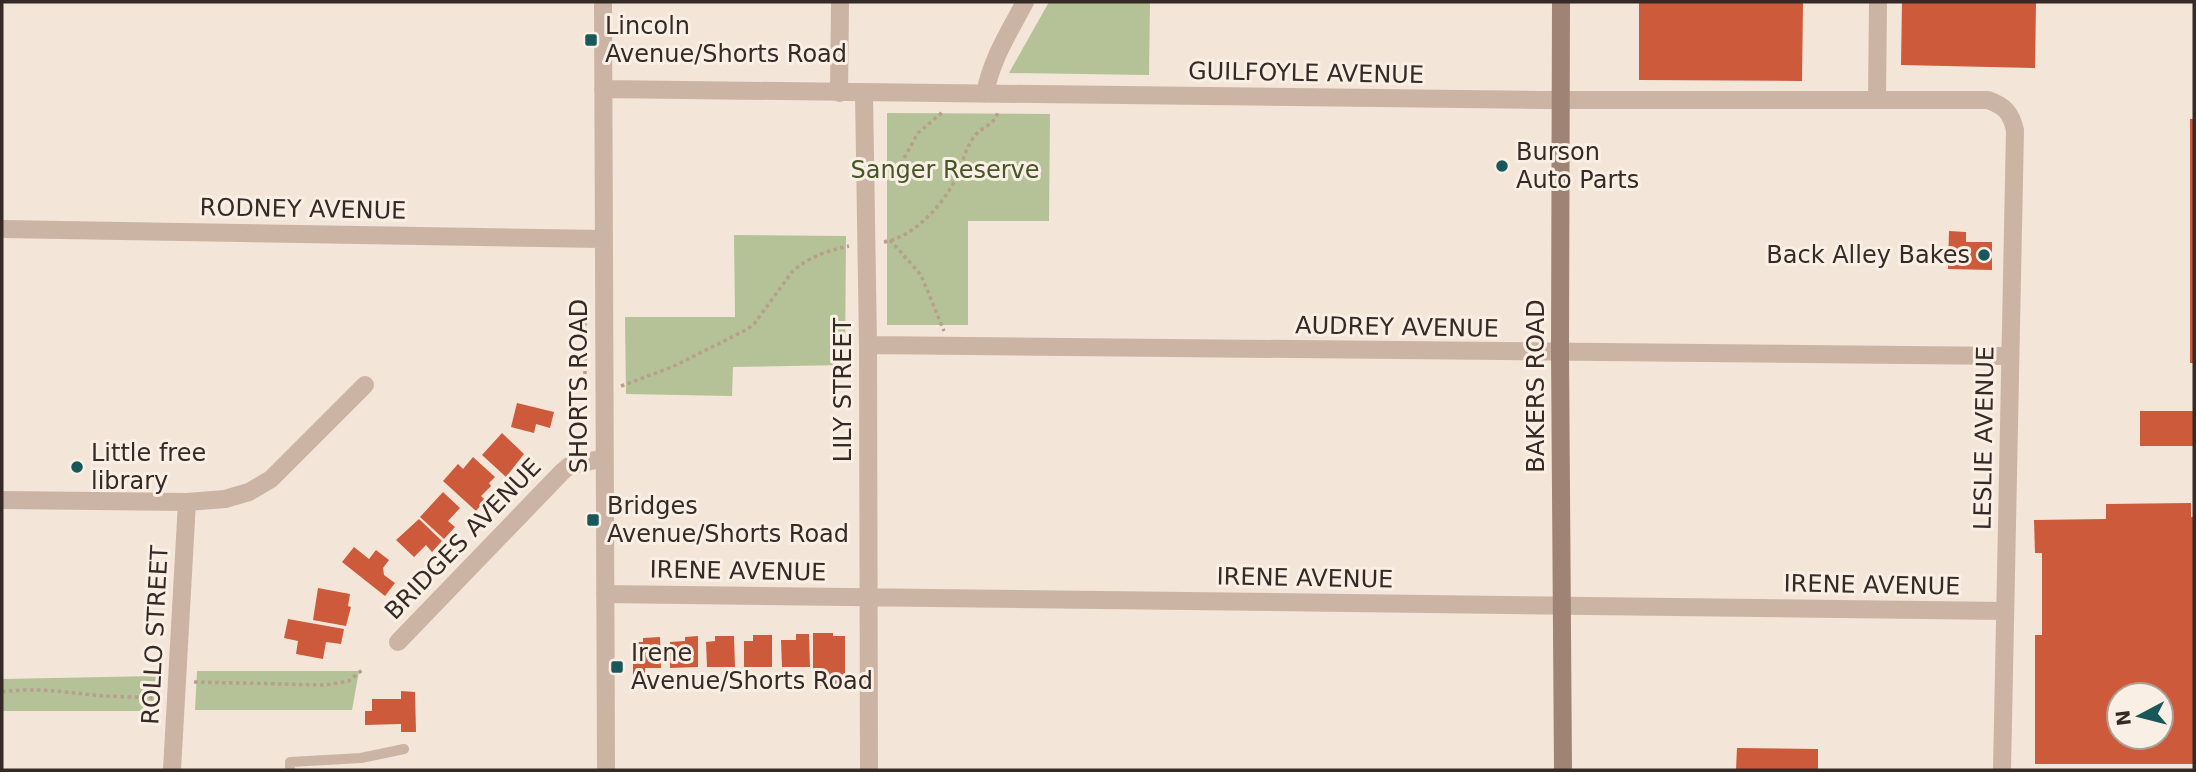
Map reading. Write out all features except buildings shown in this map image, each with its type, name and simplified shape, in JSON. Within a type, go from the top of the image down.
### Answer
[{"type":"street","name":"SHORTS ROAD","points":[[603,2],[606,770]]},
{"type":"street","points":[[839,93],[841,2]]},
{"type":"street","points":[[985,94],[997,53],[1026,2]]},
{"type":"street","name":"BAKERS ROAD","points":[[1561,2],[1563,770]]},
{"type":"street","points":[[1877,99],[1878,2]]},
{"type":"street","name":"GUILFOYLE AVENUE","points":[[603,89],[1561,100],[1988,100],[2007,109]]},
{"type":"street","name":"LILY STREET","points":[[864,93],[868,345],[869,770]]},
{"type":"street","name":"LESLIE AVENUE","points":[[2002,770],[2015,130],[2007,109]]},
{"type":"street","name":"RODNEY AVENUE","points":[[2,229],[603,239]]},
{"type":"street","name":"AUDREY AVENUE","points":[[868,345],[2010,356]]},
{"type":"street","points":[[2,500],[187,502],[225,499],[259,488],[271,479],[365,384]]},
{"type":"street","name":"BRIDGES AVENUE","points":[[398,642],[562,472],[569,466],[604,458]]},
{"type":"street","name":"ROLLO STREET","points":[[172,770],[187,502]]},
{"type":"street","name":"IRENE AVENUE","points":[[605,594],[2005,611]]},
{"type":"lane","points":[[290,770],[290,762],[361,758],[404,748]]},
{"type":"path","points":[[884,176],[899,167],[918,133],[944,111]]},
{"type":"path","points":[[890,240],[921,275],[949,346]]},
{"type":"path","points":[[2,692],[50,688],[98,695],[325,685],[349,681],[362,670]]},
{"type":"green space","points":[[1049,2],[1150,2],[1149,75],[1009,73]]},
{"type":"green space","name":"Sanger Reserve","points":[[887,113],[1050,114],[1049,221],[968,221],[968,325],[887,325]]},
{"type":"green space","name":"Sanger Reserve","points":[[734,235],[846,236],[845,365],[733,367],[732,396],[626,394],[625,317],[735,317]]},
{"type":"green space","points":[[197,671],[359,671],[352,710],[195,710]]},
{"type":"green space","points":[[156,676],[153,711],[2,711],[2,679]]},
{"type":"place","name":"Lincoln Avenue/Shorts Road","points":[[591,40]]},
{"type":"place","name":"Burson Auto Parts","points":[[1502,166]]},
{"type":"place","name":"Back Alley Bakes","points":[[1984,255]]},
{"type":"place","name":"Little free library","points":[[77,467]]},
{"type":"place","name":"Bridges Avenue/Shorts Road","points":[[593,520]]},
{"type":"place","name":"Irene Avenue/Shorts Road","points":[[617,667]]}]
